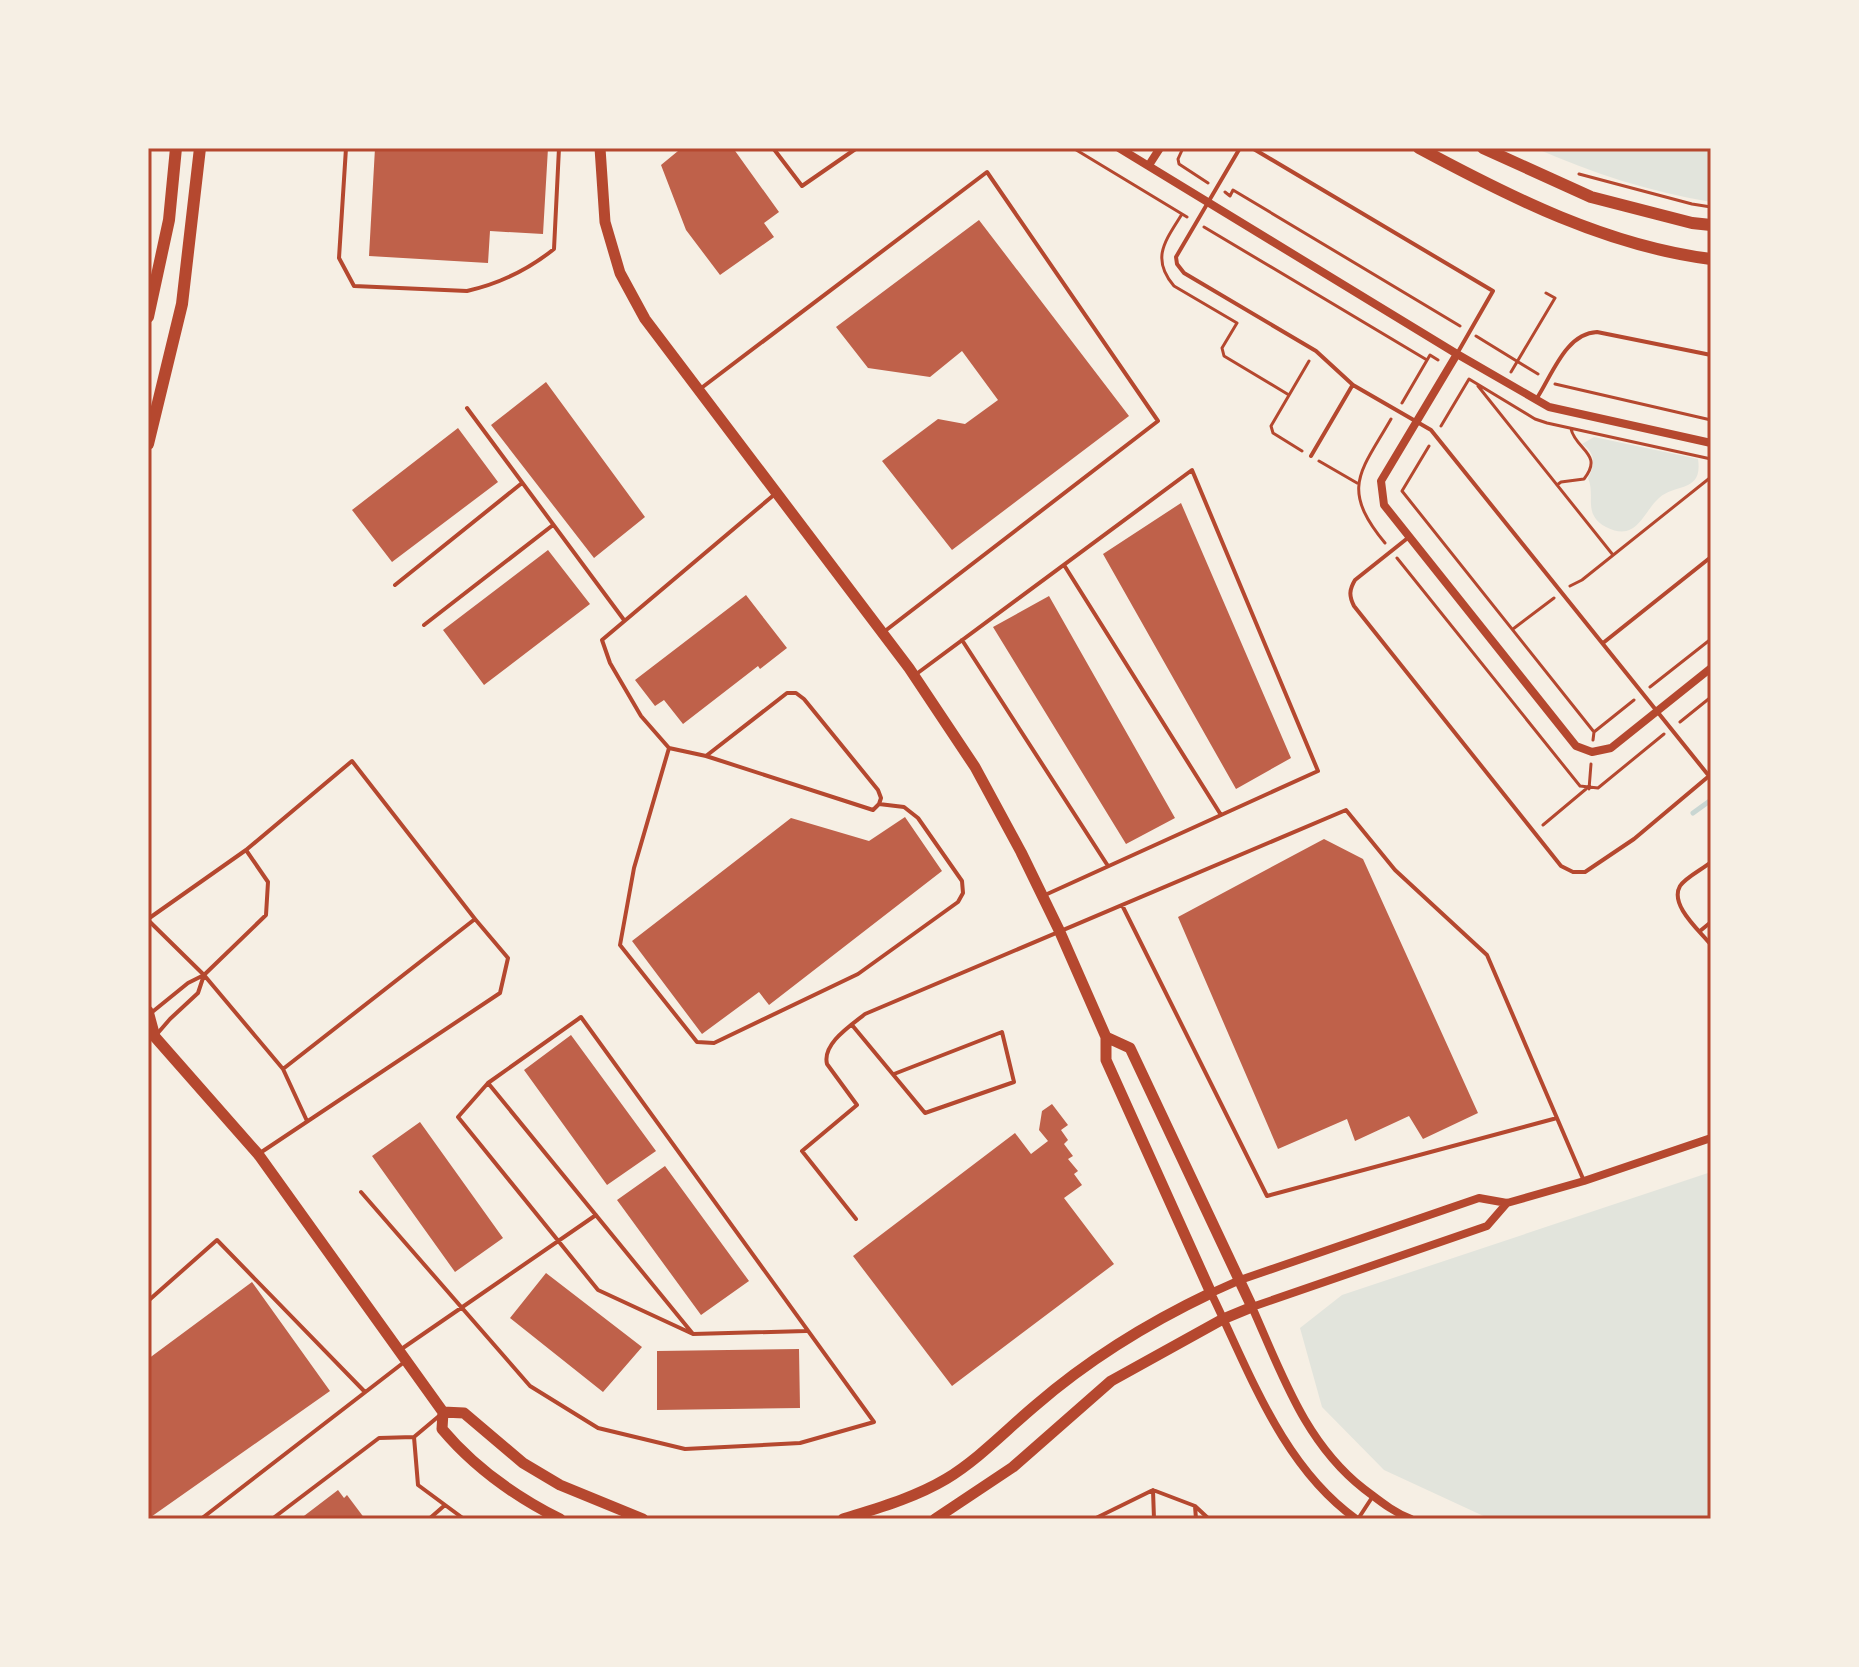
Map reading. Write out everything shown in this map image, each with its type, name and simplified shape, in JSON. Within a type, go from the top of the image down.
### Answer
[{"type":"main road","points":[[148,317],[169,220],[176,148]]},
{"type":"main road","points":[[148,444],[182,304],[200,148]]},
{"type":"main road","points":[[1419,148],[1484,183],[1591,230],[1711,259]]},
{"type":"main road","points":[[1483,148],[1591,197],[1711,225]]},
{"type":"street","points":[[600,148],[605,222],[620,273],[645,319],[914,675],[975,767],[1059,930],[1106,1037],[1106,1060],[1223,1319],[1292,1455],[1321,1490],[1357,1519]]},
{"type":"street","points":[[1119,148],[1549,407],[1711,443]]},
{"type":"street","points":[[1149,165],[1160,148]]},
{"type":"street","points":[[1457,354],[1381,481],[1384,505],[1576,746],[1592,752],[1611,748],[1711,668]]},
{"type":"street","points":[[149,1012],[151,1037],[258,1154],[443,1412],[442,1429],[507,1488],[560,1519]]},
{"type":"street","points":[[1106,1037],[1130,1048],[1297,1407],[1318,1443],[1345,1474],[1392,1516],[1411,1519]]},
{"type":"street","points":[[843,1519],[911,1496],[946,1479],[990,1447],[1037,1404],[1102,1354],[1173,1311],[1240,1280],[1479,1198],[1507,1203],[1584,1181],[1711,1138]]},
{"type":"street","points":[[935,1519],[1013,1467],[1111,1381],[1223,1319],[1487,1226],[1507,1203]]},
{"type":"street","points":[[443,1412],[464,1413],[523,1463],[560,1485],[638,1519]]},
{"type":"lane","points":[[346,148],[339,258],[354,286],[467,291],[485,287],[537,262],[554,249],[559,148]]},
{"type":"lane","points":[[773,148],[802,186],[857,148]]},
{"type":"lane","points":[[1240,148],[1176,257],[1177,264],[1184,273],[1316,351],[1353,385],[1417,420],[1435,435],[1710,776],[1634,839],[1585,872],[1573,872],[1561,866],[1350,598],[1350,588],[1355,580],[1410,535]]},
{"type":"lane","points":[[1252,148],[1493,291],[1457,354]]},
{"type":"lane","points":[[699,391],[987,172],[1158,421],[882,633]]},
{"type":"lane","points":[[1536,400],[1573,340],[1585,332],[1711,355]]},
{"type":"lane","points":[[1311,456],[1353,385]]},
{"type":"lane","points":[[467,408],[624,620]]},
{"type":"lane","points":[[914,675],[1192,470],[1318,771],[1043,896]]},
{"type":"lane","points":[[395,585],[522,483]]},
{"type":"lane","points":[[706,756],[787,693],[796,693],[878,790],[881,798],[873,810],[706,756],[669,748],[641,716],[610,663],[602,640],[775,494]]},
{"type":"lane","points":[[424,625],[553,525]]},
{"type":"lane","points":[[1602,643],[1711,557]]},
{"type":"lane","points":[[1064,565],[1221,815]]},
{"type":"lane","points":[[962,640],[1108,866]]},
{"type":"lane","points":[[669,748],[634,868],[620,945],[697,1042],[714,1043],[858,974],[958,902],[963,893],[962,881],[918,818],[904,807],[879,804]]},
{"type":"lane","points":[[258,1154],[500,993],[508,958],[352,761],[246,850],[148,920],[204,975],[283,1069],[307,1121]]},
{"type":"lane","points":[[856,1219],[802,1151],[857,1105],[827,1064],[825,1056],[827,1049],[865,1014],[1346,810],[1395,870],[1487,955],[1584,1181]]},
{"type":"lane","points":[[149,1012],[204,975],[266,915],[268,882],[246,850]]},
{"type":"lane","points":[[1711,862],[1681,885],[1678,896],[1679,905],[1711,945]]},
{"type":"lane","points":[[1121,904],[1267,1196],[1557,1118]]},
{"type":"lane","points":[[283,1069],[475,919]]},
{"type":"lane","points":[[1700,931],[1711,922]]},
{"type":"lane","points":[[151,1037],[198,993],[204,975]]},
{"type":"lane","points":[[361,1192],[530,1386],[598,1428],[685,1449],[800,1443],[874,1422],[581,1017],[488,1083],[458,1117],[598,1290],[693,1334],[808,1331]]},
{"type":"lane","points":[[852,1025],[925,1113],[1014,1082],[1002,1032],[894,1074]]},
{"type":"lane","points":[[488,1083],[693,1334]]},
{"type":"lane","points":[[201,1519],[365,1392],[402,1356],[460,1308],[596,1215]]},
{"type":"lane","points":[[148,1301],[217,1240],[365,1392]]},
{"type":"lane","points":[[272,1519],[379,1438],[414,1437],[443,1412]]},
{"type":"lane","points":[[414,1437],[418,1485],[464,1519]]},
{"type":"lane","points":[[1153,1490],[1154,1519]]},
{"type":"lane","points":[[1094,1519],[1153,1490],[1195,1506],[1209,1519]]},
{"type":"lane","points":[[1357,1519],[1373,1496]]},
{"type":"lane","points":[[429,1519],[445,1505]]},
{"type":"lane","points":[[1195,1506],[1196,1519]]},
{"type":"path","points":[[1073,148],[1427,360]]},
{"type":"path","points":[[1183,148],[1179,164],[1230,196],[1233,190],[1548,380],[1569,390],[1711,420]]},
{"type":"path","points":[[1575,173],[1711,207]]},
{"type":"path","points":[[1182,214],[1161,253],[1167,278],[1174,286],[1237,323],[1222,348],[1224,356],[1289,395]]},
{"type":"path","points":[[1505,383],[1555,298],[1546,293]]},
{"type":"path","points":[[1316,351],[1271,426],[1273,433],[1358,484]]},
{"type":"path","points":[[1711,459],[1535,419],[1430,355],[1361,471],[1358,484],[1362,510],[1391,551],[1580,786],[1598,788],[1711,697]]},
{"type":"path","points":[[1469,379],[1402,491],[1594,732],[1711,639]]},
{"type":"path","points":[[1476,383],[1613,555]]},
{"type":"path","points":[[1557,485],[1584,479],[1591,465],[1591,457],[1575,440],[1571,429]]},
{"type":"path","points":[[1513,629],[1582,580],[1711,477]]},
{"type":"path","points":[[1535,832],[1586,789]]},
{"type":"shaded area","points":[[1535,148],[1711,148],[1711,202],[1622,181]]},
{"type":"shaded area","points":[[1594,437],[1698,459],[1696,477],[1687,486],[1659,498],[1632,529],[1617,531],[1606,527],[1592,511],[1588,478],[1593,460],[1590,451],[1582,444]]},
{"type":"shaded area","points":[[1711,1172],[1711,1519],[1490,1519],[1384,1470],[1322,1407],[1300,1328],[1342,1295]]},
{"type":"building","points":[[375,148],[548,148],[543,234],[490,231],[488,263],[369,256]]},
{"type":"building","points":[[675,148],[733,148],[779,212],[764,223],[774,237],[720,275],[686,230],[661,165],[678,151]]},
{"type":"building","points":[[979,220],[1129,416],[952,550],[882,461],[938,419],[965,424],[998,400],[962,351],[930,377],[868,368],[836,327]]},
{"type":"building","points":[[546,382],[645,517],[594,558],[491,425]]},
{"type":"building","points":[[458,428],[498,482],[392,562],[352,510]]},
{"type":"building","points":[[1181,503],[1291,758],[1236,789],[1103,554]]},
{"type":"building","points":[[548,550],[590,604],[484,685],[443,630]]},
{"type":"building","points":[[746,595],[787,648],[760,669],[758,666],[683,724],[664,700],[655,706],[635,680]]},
{"type":"building","points":[[1049,596],[1175,818],[1126,844],[993,627]]},
{"type":"building","points":[[905,817],[942,871],[769,1005],[759,992],[702,1034],[632,941],[791,818],[869,841]]},
{"type":"building","points":[[1324,839],[1363,859],[1478,1113],[1423,1139],[1409,1116],[1355,1141],[1347,1119],[1278,1149],[1178,917]]},
{"type":"building","points":[[571,1035],[656,1151],[607,1185],[524,1070]]},
{"type":"building","points":[[1052,1104],[1068,1125],[1061,1130],[1068,1140],[1064,1144],[1073,1156],[1068,1159],[1078,1171],[1074,1174],[1082,1185],[1064,1198],[1114,1264],[952,1386],[853,1256],[1015,1133],[1031,1154],[1048,1141],[1039,1130],[1042,1111]]},
{"type":"building","points":[[420,1122],[503,1238],[455,1272],[372,1156]]},
{"type":"building","points":[[665,1166],[749,1281],[701,1315],[617,1200]]},
{"type":"building","points":[[546,1273],[642,1347],[603,1392],[510,1318]]},
{"type":"building","points":[[252,1282],[330,1391],[148,1519],[148,1359]]},
{"type":"building","points":[[799,1349],[800,1408],[657,1410],[657,1351]]},
{"type":"building","points":[[338,1490],[344,1498],[347,1495],[365,1519],[300,1519]]},
{"type":"waterway","points":[[1693,813],[1711,800]]}]
